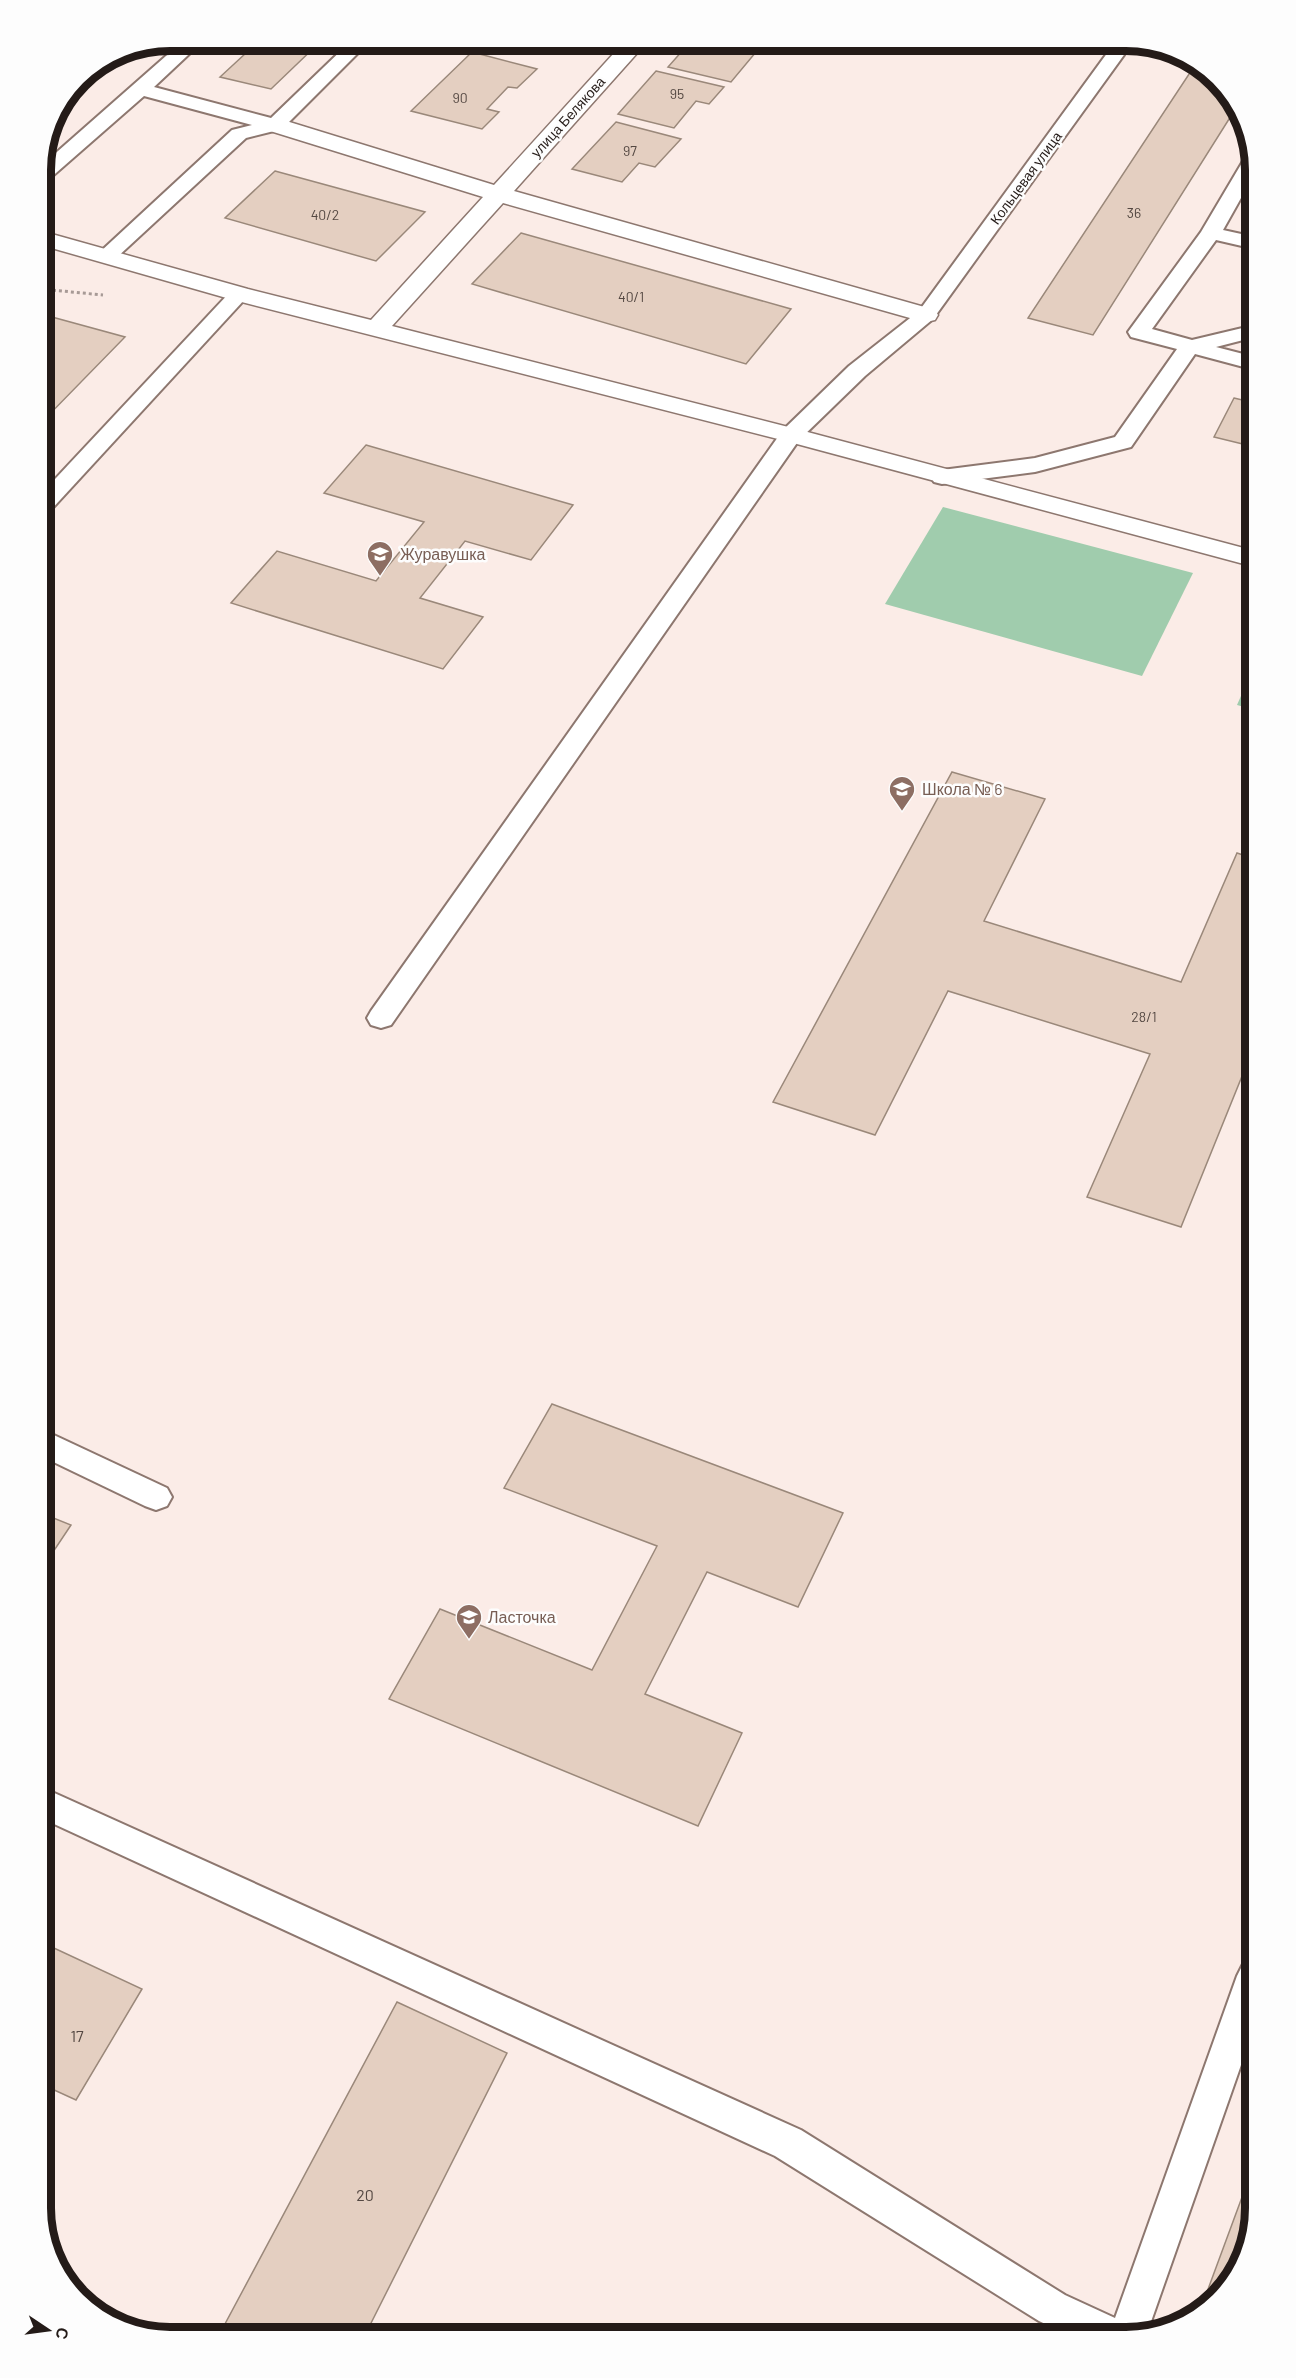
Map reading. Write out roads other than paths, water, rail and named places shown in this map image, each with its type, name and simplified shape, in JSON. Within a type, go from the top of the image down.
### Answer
[{"type":"street","name":"улица Белякова","points":[[376,329],[628,51]]},
{"type":"street","points":[[275,125],[498,194],[926,315]]},
{"type":"street","points":[[51,241],[240,294],[791,435],[1245,557]]},
{"type":"lane","points":[[51,167],[182,51]]},
{"type":"lane","points":[[107,256],[239,134],[275,125],[350,51]]},
{"type":"lane","name":"Кольцевая улица","points":[[381,1018],[791,435],[857,372],[926,315],[1118,51]]},
{"type":"lane","points":[[141,89],[275,125]]},
{"type":"lane","points":[[1245,174],[1211,233],[1139,332],[1245,361]]},
{"type":"lane","points":[[1211,233],[1245,241]]},
{"type":"lane","points":[[51,496],[240,294]]},
{"type":"lane","points":[[942,477],[1035,465],[1123,442],[1189,347],[1245,334]]},
{"type":"lane","points":[[51,1447],[156,1497]]},
{"type":"lane","points":[[51,1807],[788,2143],[1052,2308],[1093,2327]]},
{"type":"lane","points":[[1131,2327],[1245,2007]]},
{"type":"place","name":"Журавушка","points":[[380,577]]},
{"type":"place","name":"Школа № 6","points":[[902,812]]},
{"type":"place","name":"Ласточка","points":[[469,1640]]}]
